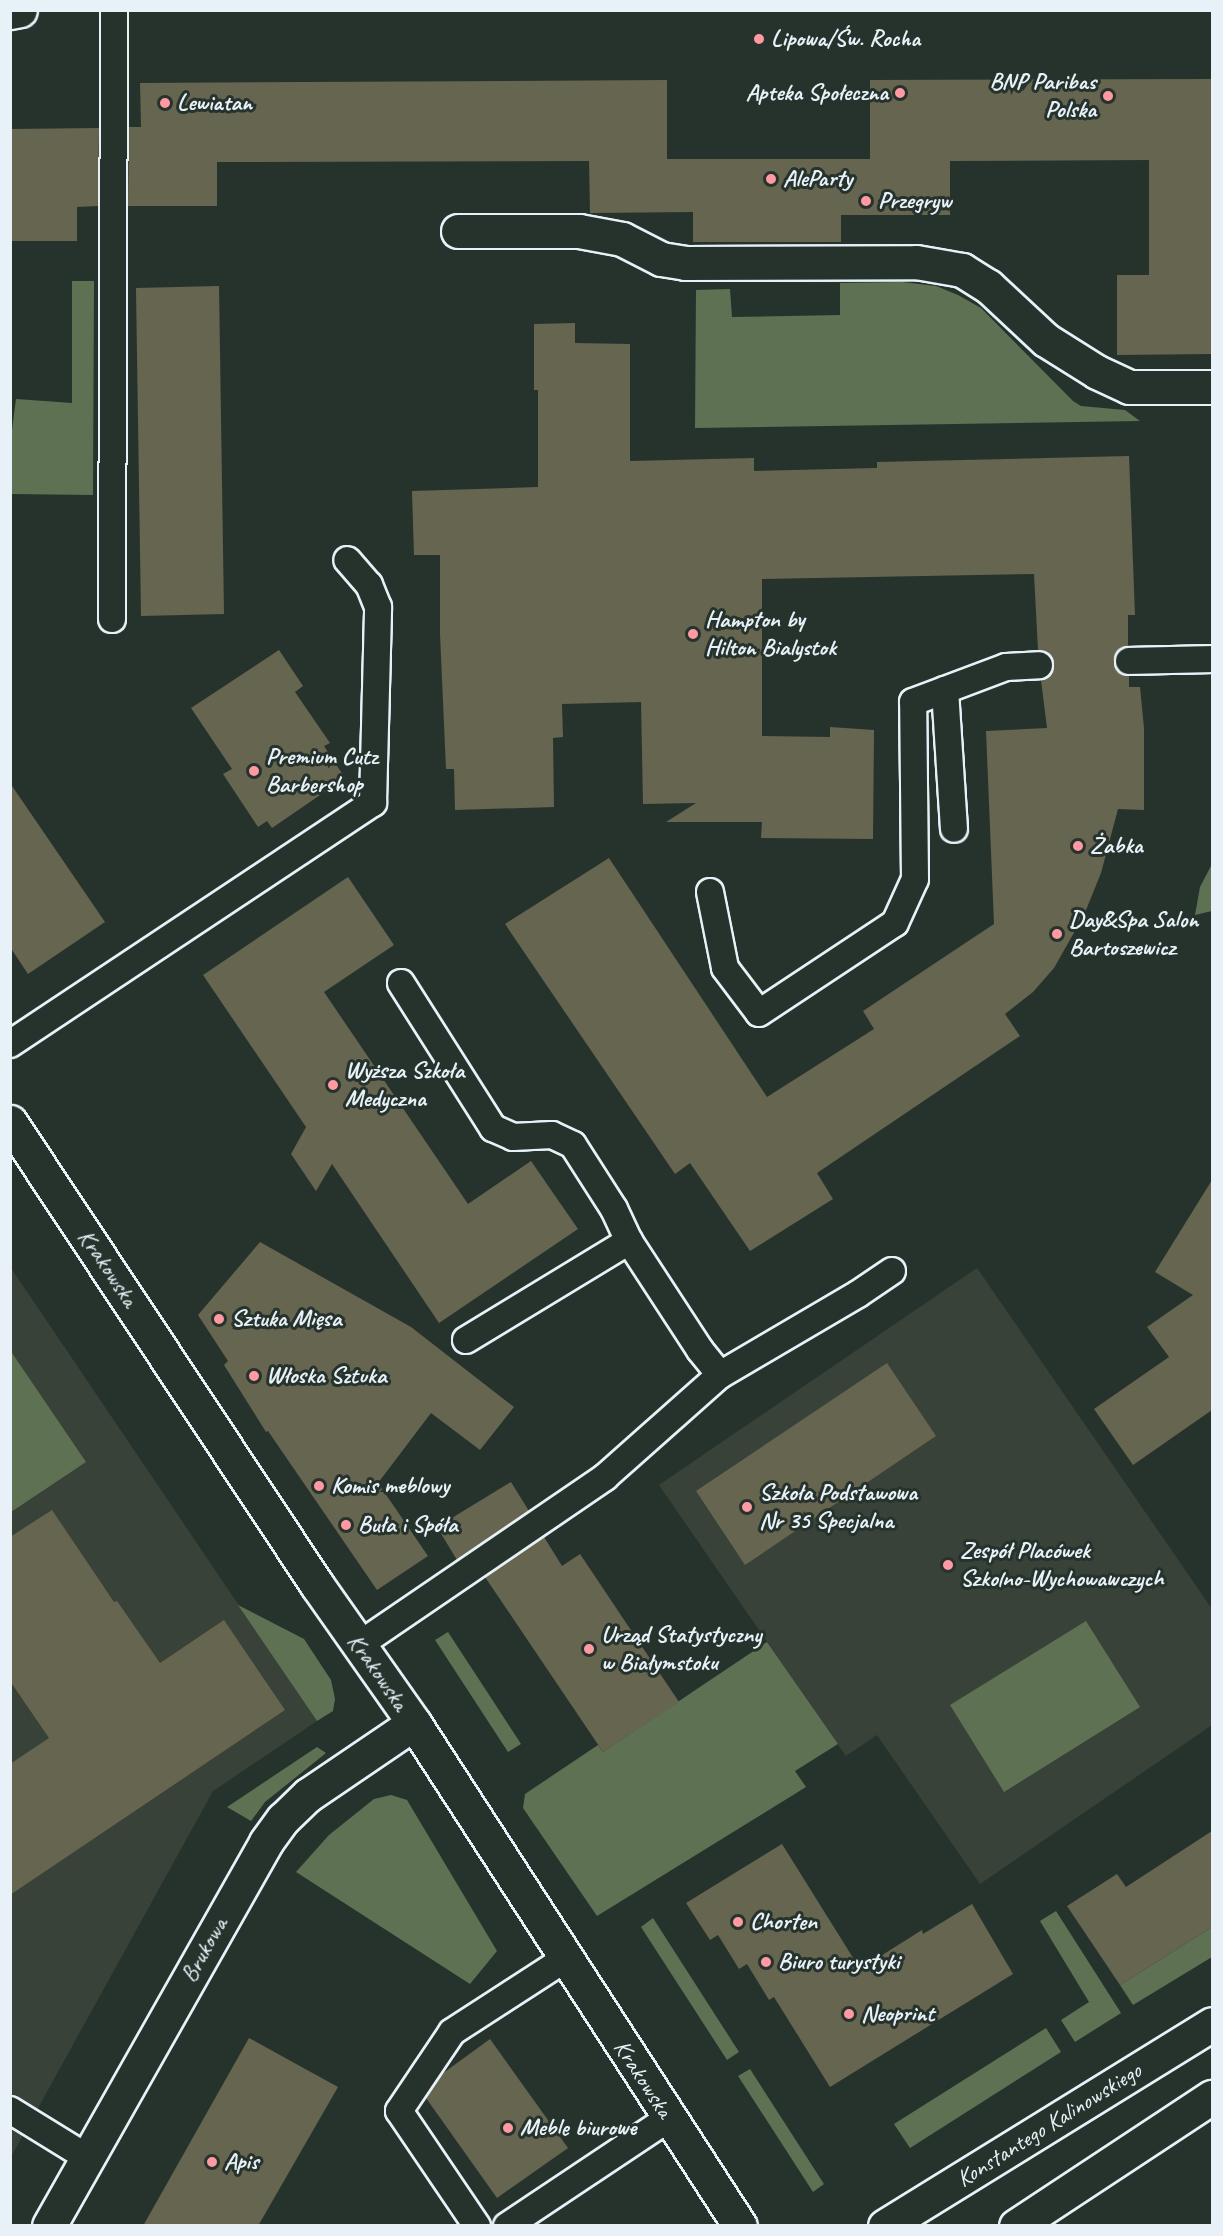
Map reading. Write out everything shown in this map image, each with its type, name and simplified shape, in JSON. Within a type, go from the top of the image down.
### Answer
[{"type":"street","points":[[10,12],[20,10]]},
{"type":"street","points":[[458,231],[579,231],[622,239],[661,260],[685,264],[916,262],[962,270],[988,286],[1046,340],[1118,382],[1129,387],[1212,387]]},
{"type":"street","name":"Krakowska","points":[[10,1122],[359,1645],[414,1723],[740,2226]]},
{"type":"street","name":"Brukowa","points":[[49,2226],[266,1842],[283,1819],[308,1796],[414,1723]]},
{"type":"street","name":"Konstantego Kalinowskiego","points":[[885,2226],[1212,2024]]},
{"type":"street","points":[[1016,2226],[1212,2097]]},
{"type":"lane","points":[[112,619],[114,10]]},
{"type":"lane","points":[[10,1044],[373,803],[378,607],[369,585],[347,560]]},
{"type":"lane","points":[[1129,661],[1212,659]]},
{"type":"lane","points":[[710,892],[725,968],[759,1013],[895,923],[915,879],[912,702],[1006,667],[1039,665]]},
{"type":"lane","points":[[945,690],[954,829]]},
{"type":"lane","points":[[400,983],[493,1128],[513,1137],[552,1135],[573,1145],[614,1209],[629,1241],[700,1350],[720,1375]]},
{"type":"lane","points":[[466,1340],[629,1241]]},
{"type":"lane","points":[[359,1645],[605,1477],[720,1375],[858,1294],[892,1271]]},
{"type":"lane","points":[[477,2226],[399,2111],[452,2032],[565,1959]]},
{"type":"lane","points":[[10,2110],[88,2158]]},
{"type":"lane","points":[[507,2226],[669,2118]]},
{"type":"shaded area","points":[[11,1268],[317,1721],[213,1791],[11,2157]]},
{"type":"shaded area","name":"Zespół Placówek Szkolno-Wychowawczych","points":[[977,1268],[1212,1609],[1212,1725],[980,1884],[877,1735],[846,1756],[659,1485]]},
{"type":"green space","points":[[72,281],[94,281],[93,495],[11,494],[11,437],[16,399],[72,403]]},
{"type":"green space","points":[[902,282],[936,286],[981,308],[1073,401],[1081,406],[1125,410],[1140,421],[695,428],[696,290],[730,289],[732,317],[840,315],[840,283]]},
{"type":"green space","points":[[1212,864],[1212,911],[1195,915],[1200,887]]},
{"type":"green space","points":[[10,1350],[86,1462],[11,1512],[10,1512]]},
{"type":"green space","points":[[238,1605],[304,1639],[331,1680],[335,1699],[333,1711],[317,1721]]},
{"type":"green space","points":[[1086,1621],[1140,1707],[1004,1792],[950,1705]]},
{"type":"green space","points":[[448,1632],[521,1744],[508,1752],[435,1640]]},
{"type":"green space","points":[[767,1642],[838,1744],[795,1771],[806,1787],[597,1916],[523,1808],[525,1794],[598,1745],[603,1752]]},
{"type":"green space","points":[[317,1747],[326,1753],[265,1802],[251,1821],[227,1807]]},
{"type":"green space","points":[[391,1795],[407,1800],[497,1951],[470,1984],[296,1872],[329,1835],[374,1799]]},
{"type":"green space","points":[[1056,1911],[1121,2013],[1075,2042],[1061,2020],[1089,2002],[1040,1921]]},
{"type":"green space","points":[[653,1918],[739,2052],[727,2060],[641,1927]]},
{"type":"green space","points":[[1212,1927],[1212,1957],[1133,2005],[1120,1985]]},
{"type":"green space","points":[[1046,2028],[1061,2052],[910,2148],[894,2124]]},
{"type":"green space","points":[[750,2069],[824,2184],[813,2192],[738,2076]]},
{"type":"building","points":[[1212,79],[1212,354],[1117,355],[1117,275],[1149,275],[1149,160],[950,161],[950,215],[841,215],[841,242],[693,242],[693,212],[590,213],[589,161],[217,162],[217,206],[128,206],[129,127],[141,127],[140,83],[667,80],[667,159],[870,159],[870,80]]},
{"type":"building","points":[[99,128],[98,206],[77,207],[77,241],[10,241],[10,129]]},
{"type":"building","points":[[219,286],[224,614],[141,616],[136,288]]},
{"type":"building","points":[[575,323],[575,343],[630,344],[630,461],[754,458],[754,471],[877,468],[877,462],[1129,456],[1135,615],[1128,615],[1128,646],[1116,653],[1114,662],[1121,674],[1129,676],[1129,687],[1140,687],[1144,728],[1144,810],[1118,809],[1101,873],[1084,915],[1054,968],[1033,992],[1005,1014],[1020,1036],[817,1173],[833,1199],[750,1251],[690,1163],[675,1174],[505,924],[609,858],[767,1097],[874,1029],[863,1011],[994,924],[986,731],[1047,728],[1041,680],[1052,672],[1054,664],[1046,652],[1038,650],[1034,574],[762,579],[762,736],[830,737],[830,727],[874,730],[873,839],[761,838],[762,822],[666,822],[696,803],[643,804],[641,702],[562,704],[563,737],[553,738],[554,807],[455,810],[454,769],[446,769],[440,634],[440,555],[414,555],[412,491],[538,487],[538,390],[534,390],[534,324]]},
{"type":"building","points":[[279,650],[303,686],[295,692],[330,743],[324,746],[345,778],[272,828],[267,821],[258,827],[223,774],[232,769],[191,708]]},
{"type":"building","points":[[10,783],[105,922],[28,974],[10,947]]},
{"type":"building","name":"Wyższa Szkoła Medyczna","points":[[348,877],[394,945],[324,992],[468,1204],[531,1161],[578,1229],[439,1323],[332,1164],[316,1191],[291,1154],[306,1127],[203,975]]},
{"type":"building","points":[[1212,1180],[1212,1410],[1133,1465],[1094,1409],[1169,1357],[1147,1327],[1193,1295],[1155,1272]]},
{"type":"building","points":[[260,1242],[411,1327],[514,1407],[480,1450],[431,1413],[378,1483],[428,1556],[377,1590],[268,1431],[266,1432],[224,1365],[228,1361],[198,1315]]},
{"type":"building","points":[[887,1363],[936,1436],[745,1565],[696,1491]]},
{"type":"building","points":[[511,1482],[529,1511],[457,1560],[437,1527]]},
{"type":"building","points":[[52,1510],[114,1602],[117,1601],[160,1663],[224,1620],[285,1710],[10,1895],[10,1764],[49,1738],[10,1681],[10,1537]]},
{"type":"building","name":"Urząd Statystyczny w Białymstoku","points":[[544,1537],[562,1566],[580,1554],[679,1702],[603,1752],[485,1577]]},
{"type":"building","points":[[1212,1831],[1212,1927],[1120,1985],[1067,1906],[1117,1874],[1126,1887]]},
{"type":"building","points":[[782,1844],[860,1969],[922,1930],[923,1934],[972,1904],[1013,1974],[830,2087],[774,1997],[769,2000],[747,1964],[739,1969],[718,1935],[710,1940],[686,1903]]},
{"type":"building","points":[[249,2038],[338,2087],[258,2226],[143,2226]]},
{"type":"building","points":[[490,2039],[568,2148],[497,2198],[426,2098],[442,2074]]},
{"type":"place","name":"Lipowa/Św. Rocha","points":[[759,39]]},
{"type":"place","name":"Apteka Społeczna","points":[[900,93]]},
{"type":"place","name":"BNP Paribas Polska","points":[[1108,96]]},
{"type":"place","name":"Lewiatan","points":[[165,103]]},
{"type":"place","name":"AleParty","points":[[771,179]]},
{"type":"place","name":"Przegryw","points":[[866,201]]},
{"type":"place","name":"Hampton by Hilton Bialystok","points":[[693,634]]},
{"type":"place","name":"Premium Cutz Barbershop","points":[[254,771]]},
{"type":"place","name":"Żabka","points":[[1078,846]]},
{"type":"place","name":"Day&Spa Salon Bartoszewicz","points":[[1057,934]]},
{"type":"place","name":"Wyższa Szkoła Medyczna","points":[[333,1085]]},
{"type":"place","name":"Sztuka Mięsa","points":[[219,1319]]},
{"type":"place","name":"Włoska Sztuka","points":[[254,1376]]},
{"type":"place","name":"Komis meblowy","points":[[319,1486]]},
{"type":"place","name":"Szkoła Podstawowa Nr 35 Specjalna","points":[[747,1507]]},
{"type":"place","name":"Buła i Spóła","points":[[346,1525]]},
{"type":"place","name":"Zespół Placówek Szkolno-Wychowawczych","points":[[948,1565]]},
{"type":"place","name":"Urząd Statystyczny w Białymstoku","points":[[589,1649]]},
{"type":"place","name":"Chorten","points":[[738,1922]]},
{"type":"place","name":"Biuro turystyki","points":[[766,1962]]},
{"type":"place","name":"Neoprint","points":[[849,2014]]},
{"type":"place","name":"Meble biurowe","points":[[508,2128]]},
{"type":"place","name":"Apis","points":[[212,2162]]}]
